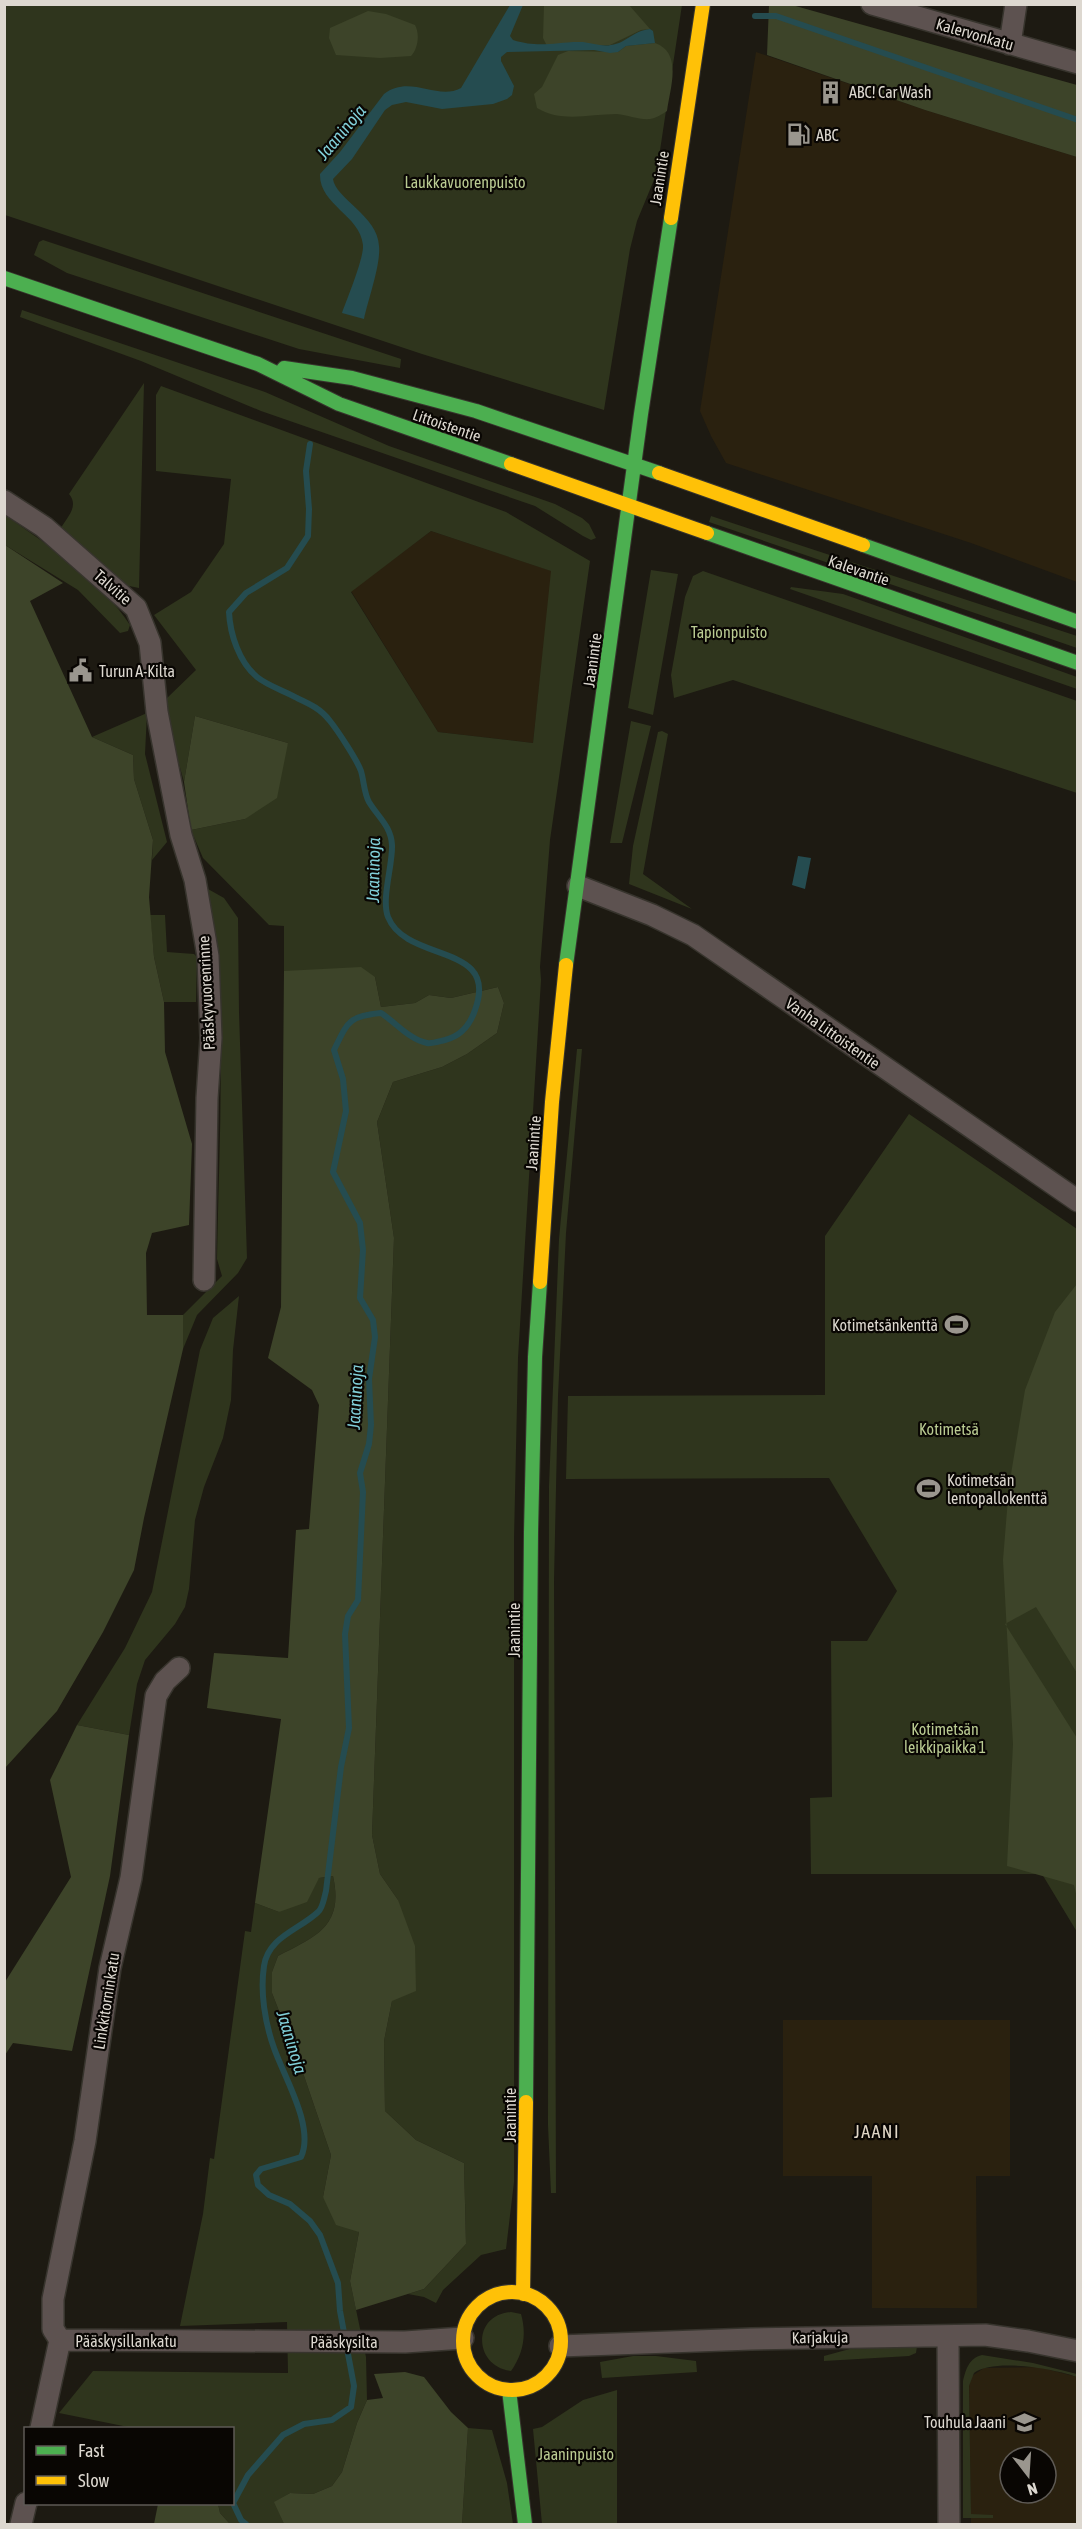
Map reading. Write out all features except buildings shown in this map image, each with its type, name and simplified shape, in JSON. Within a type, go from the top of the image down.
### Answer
[{"type":"main road","name":"Jaanintie","points":[[523,2294],[535,1357],[552,1102],[564,981],[675,182],[703,4]]},
{"type":"main road","name":"Littoistentie","points":[[4,278],[258,364],[339,404],[630,507]]},
{"type":"main road","name":"Littoistentie","points":[[258,364],[352,378],[476,411],[635,465]]},
{"type":"main road","name":"Kalevantie","points":[[635,465],[1077,622]]},
{"type":"main road","name":"Kalevantie","points":[[630,507],[1077,663]]},
{"type":"main road","points":[[502,2293],[523,2294],[537,2299],[553,2315],[558,2325],[560,2346],[555,2364],[540,2381],[520,2389],[509,2390],[495,2387],[475,2373],[468,2363],[463,2338],[470,2315],[488,2298],[502,2293]]},
{"type":"main road","points":[[509,2390],[525,2524]]},
{"type":"street","name":"Kalervonkatu","points":[[872,4],[1077,63]]},
{"type":"street","points":[[1010,44],[1016,4]]},
{"type":"street","name":"Talvitie","points":[[4,501],[44,527],[136,608],[150,643],[157,712]]},
{"type":"street","name":"Pääskyvuorenrinne","points":[[157,712],[181,835],[195,880],[208,956],[211,1038],[207,1098],[204,1280]]},
{"type":"street","name":"Vanha Littoistentie","points":[[578,886],[652,915],[693,936],[1077,1202]]},
{"type":"street","name":"Linkkitorninkatu","points":[[60,2340],[53,2329],[53,2299],[86,2141],[110,1968],[131,1878],[156,1696],[165,1681],[180,1668]]},
{"type":"street","name":"Karjakuja","points":[[560,2346],[751,2338],[985,2335],[1077,2351]]},
{"type":"street","points":[[948,2336],[949,2524]]},
{"type":"street","name":"Pääskysilta","points":[[282,2342],[405,2342],[463,2338]]},
{"type":"street","name":"Pääskysillankatu","points":[[41,2427],[60,2340],[282,2342]]},
{"type":"street","points":[[21,2524],[26,2505]]},
{"type":"shaded area","points":[[756,52],[925,110],[1077,157],[1077,582],[971,543],[726,463],[700,411]]},
{"type":"shaded area","points":[[431,531],[552,571],[533,743],[438,732],[351,591]]},
{"type":"shaded area","points":[[783,2020],[1010,2020],[1010,2176],[976,2176],[977,2308],[872,2308],[872,2176],[783,2176]]},
{"type":"shaded area","name":"Touhula Jaani","points":[[1039,2367],[1077,2377],[1077,2524],[971,2524],[969,2386],[972,2376],[984,2368]]},
{"type":"green space","name":"Laukkavuorenpuisto","points":[[4,5],[682,5],[656,175],[637,221],[630,249],[604,410],[422,354],[5,215]]},
{"type":"green space","points":[[544,5],[629,5],[650,29],[641,30],[610,45],[547,46],[543,38]]},
{"type":"green space","points":[[769,5],[792,5],[1077,85],[1077,157],[925,110],[767,55]]},
{"type":"green space","points":[[368,11],[386,14],[415,25],[418,41],[411,56],[380,58],[336,55],[329,38],[330,28]]},
{"type":"green space","points":[[655,43],[664,48],[669,55],[673,72],[667,111],[659,116],[646,119],[617,114],[576,117],[546,113],[537,108],[534,94],[542,87],[558,55],[568,51],[618,52],[626,46]]},
{"type":"green space","points":[[43,240],[401,359],[400,368],[299,349],[67,273],[34,255],[39,242]]},
{"type":"green space","points":[[22,310],[265,392],[389,446],[555,504],[582,518],[589,524],[596,538],[591,540],[583,536],[535,506],[261,411],[141,361],[20,317]]},
{"type":"green space","points":[[144,383],[139,588],[119,584],[61,528],[73,507],[69,494]]},
{"type":"green space","points":[[161,386],[506,512],[590,561],[550,840],[540,967],[518,1358],[514,1539],[514,2182],[506,2249],[481,2255],[443,2290],[436,2303],[424,2297],[408,2294],[424,2289],[466,2244],[464,2163],[416,2140],[385,2111],[384,2041],[392,2001],[398,1900],[380,1874],[372,1835],[394,1238],[377,1122],[393,1082],[442,1067],[467,1054],[497,1033],[504,1003],[498,987],[451,998],[429,995],[415,1003],[381,1007],[375,977],[284,971],[284,926],[269,925],[203,858],[191,830],[245,819],[288,743],[195,716],[184,782],[163,707],[166,699],[196,670],[154,615],[191,592],[224,544],[231,479],[156,471],[156,395]],"holes":[[[431,531],[551,571],[533,743],[438,732],[351,592]]]},
{"type":"green space","points":[[5,515],[56,551],[89,578],[118,608],[130,625],[128,631],[120,633],[78,590],[5,545]]},
{"type":"green space","points":[[711,516],[1077,636],[1077,648],[709,522]]},
{"type":"green space","points":[[5,545],[63,583],[30,601],[92,737],[133,755],[134,779],[153,840],[149,897],[154,957],[164,1002],[165,1052],[192,1144],[189,1225],[152,1233],[146,1253],[147,1315],[183,1315],[183,1349],[134,1570],[103,1632],[57,1711],[5,1768]]},
{"type":"green space","points":[[651,570],[678,574],[653,715],[628,708]]},
{"type":"green space","name":"Tapionpuisto","points":[[703,571],[1077,701],[1077,793],[733,680],[674,698],[671,675],[685,597],[693,576]]},
{"type":"green space","points":[[791,587],[843,594],[1077,677],[1077,689],[790,589]]},
{"type":"green space","points":[[147,713],[145,754],[167,842],[152,860],[153,840],[134,779],[133,755],[92,737]]},
{"type":"green space","points":[[195,716],[288,743],[277,798],[245,819],[191,830],[184,782]]},
{"type":"green space","points":[[631,721],[651,726],[622,843],[610,843]]},
{"type":"green space","points":[[658,732],[668,734],[643,874],[692,909],[629,884],[633,846]]},
{"type":"green space","points":[[208,889],[224,898],[238,918],[247,1258],[238,1273],[197,1315],[183,1349],[183,1315],[222,1276],[217,1259],[220,1027],[214,935]]},
{"type":"green space","points":[[150,915],[165,915],[167,952],[194,954],[197,957],[196,1002],[164,1002],[154,957]]},
{"type":"green space","points":[[361,967],[375,977],[381,1007],[415,1003],[429,995],[451,998],[498,987],[504,1003],[497,1033],[467,1054],[442,1067],[393,1082],[377,1122],[394,1238],[372,1835],[380,1874],[398,1900],[415,1946],[416,1991],[392,2001],[384,2041],[385,2111],[416,2140],[464,2163],[466,2244],[424,2289],[356,2310],[350,2281],[359,2232],[336,2225],[323,2197],[331,2155],[302,2070],[272,1993],[272,1972],[278,1956],[315,1935],[331,1918],[335,1907],[333,1876],[319,1878],[307,1902],[279,1912],[255,1903],[281,1719],[207,1708],[214,1653],[288,1658],[296,1530],[309,1529],[319,1405],[312,1390],[268,1358],[281,1307],[284,971]]},
{"type":"green space","points":[[577,1049],[582,1049],[566,1233],[558,1396],[554,1580],[556,2193],[551,2193],[548,2125],[549,1486],[559,1239]]},
{"type":"green space","name":"Kotimetsä","points":[[909,1114],[1077,1229],[1077,1932],[1042,1874],[811,1874],[810,1798],[832,1797],[831,1641],[867,1641],[897,1591],[829,1478],[566,1479],[568,1396],[825,1395],[825,1236]]},
{"type":"green space","points":[[1077,1284],[1077,1673],[1036,1607],[1006,1623],[1003,1560],[1009,1486],[1025,1390],[1055,1312]]},
{"type":"green space","points":[[239,1296],[233,1350],[231,1400],[223,1438],[204,1487],[195,1520],[189,1589],[185,1607],[175,1624],[145,1660],[137,1684],[129,1735],[77,1725],[125,1648],[152,1592],[200,1350],[213,1318]]},
{"type":"green space","points":[[1007,1627],[1077,1738],[1077,1898],[1074,1885],[1007,1866],[1013,1744]]},
{"type":"green space","points":[[77,1725],[129,1735],[110,1876],[72,2051],[13,2043],[5,2055],[5,1982],[71,1877],[50,1780]]},
{"type":"green space","points":[[333,1876],[335,1907],[331,1918],[315,1935],[278,1956],[272,1972],[272,1993],[302,2070],[331,2155],[323,2197],[359,2232],[350,2281],[366,2357],[367,2400],[357,2423],[342,2472],[332,2486],[313,2494],[290,2493],[275,2502],[284,2524],[230,2524],[220,2513],[218,2505],[234,2505],[234,2427],[128,2427],[59,2413],[93,2371],[288,2373],[287,2322],[180,2326],[203,2214],[210,2158],[214,2159],[245,1931],[251,1932],[255,1903],[279,1912],[319,1878]]},
{"type":"green space","points":[[511,2312],[521,2314],[524,2337],[521,2351],[511,2371],[498,2367],[489,2360],[482,2341],[489,2322],[498,2315]]},
{"type":"green space","points":[[917,2346],[916,2353],[909,2356],[824,2361],[824,2356],[857,2347]]},
{"type":"green space","points":[[982,2355],[1033,2363],[1077,2374],[1077,2377],[1025,2366],[995,2366],[974,2373],[969,2386],[971,2514],[993,2515],[993,2518],[963,2518],[963,2381],[971,2361]]},
{"type":"green space","points":[[633,2356],[656,2356],[696,2361],[697,2372],[602,2378],[600,2362]]},
{"type":"green space","points":[[405,2372],[424,2377],[451,2412],[468,2428],[462,2524],[284,2524],[274,2502],[290,2493],[313,2494],[332,2486],[342,2472],[357,2423],[367,2400],[383,2398],[374,2374]]},
{"type":"green space","name":"Jaaninpuisto","points":[[617,2390],[617,2524],[542,2524],[533,2429],[542,2427],[583,2400]]},
{"type":"green space","points":[[468,2428],[492,2430],[507,2483],[513,2524],[462,2524]]},
{"type":"green space","points":[[158,2505],[218,2505],[220,2513],[230,2524],[154,2524]]},
{"type":"water","points":[[510,5],[523,5],[510,36],[513,40],[523,43],[583,42],[608,45],[617,44],[639,32],[650,29],[653,31],[655,43],[626,46],[618,52],[610,53],[594,50],[507,52],[501,57],[501,61],[514,86],[512,95],[507,99],[493,104],[442,109],[406,102],[392,105],[385,110],[352,159],[333,179],[341,193],[372,226],[379,246],[376,272],[364,319],[342,313],[358,269],[363,245],[355,226],[326,194],[321,185],[320,174],[340,152],[384,94],[404,86],[442,92],[461,88]]},
{"type":"water","points":[[798,856],[811,858],[805,889],[792,885]]},
{"type":"waterway","points":[[755,16],[776,16],[1078,120]]},
{"type":"waterway","name":"Jaaninoja","points":[[234,2501],[248,2475],[283,2435],[304,2424],[332,2420],[351,2407],[354,2386],[340,2311],[338,2283],[320,2235],[310,2221],[290,2204],[269,2195],[258,2185],[256,2175],[261,2169],[301,2157],[304,2145],[301,2117],[268,2028],[263,1997],[263,1976],[271,1948],[320,1910],[326,1891],[341,1767],[349,1728],[345,1634],[348,1616],[358,1600],[363,1492],[360,1473],[369,1444],[371,1425],[369,1379],[375,1337],[373,1320],[360,1298],[363,1250],[360,1223],[333,1172],[346,1111],[343,1079],[334,1050],[350,1022],[370,1014],[381,1013],[409,1035],[427,1043],[451,1038],[460,1033],[470,1020],[475,1010],[479,988],[475,973],[463,963],[413,942],[398,932],[386,910],[386,891],[392,853],[391,838],[387,827],[367,798],[356,760],[338,731],[323,713],[266,683],[251,671],[240,656],[231,629],[229,612],[246,593],[287,568],[308,536],[309,509],[306,471],[310,444]]},
{"type":"waterway","name":"Jaaninoja","points":[[234,2505],[241,2520],[246,2524]]},
{"type":"traffic: fast","points":[[566,965],[641,414],[671,218]]},
{"type":"traffic: fast","points":[[4,278],[258,364],[339,404],[511,464]]},
{"type":"traffic: fast","points":[[284,368],[352,378],[476,411],[659,473]]},
{"type":"traffic: fast","points":[[707,533],[1078,663]]},
{"type":"traffic: fast","points":[[863,545],[1078,622]]},
{"type":"traffic: fast","points":[[526,2102],[531,1532],[535,1357],[540,1282]]},
{"type":"traffic: fast","points":[[509,2390],[525,2524]]},
{"type":"traffic: slow","points":[[671,218],[703,4]]},
{"type":"traffic: slow","points":[[511,464],[707,533]]},
{"type":"traffic: slow","points":[[659,473],[863,545]]},
{"type":"traffic: slow","points":[[540,1282],[552,1102],[566,965]]},
{"type":"traffic: slow","points":[[523,2294],[526,2102]]},
{"type":"traffic: slow","points":[[512,2292],[531,2296],[546,2307],[557,2322],[561,2341],[557,2360],[546,2375],[531,2386],[512,2390],[493,2386],[478,2375],[467,2360],[463,2341],[467,2322],[478,2307],[493,2296],[512,2292]]},
{"type":"place","name":"ABC! Car Wash","points":[[831,92]]},
{"type":"place","name":"ABC","points":[[798,135]]},
{"type":"place","name":"Turun A-Kilta","points":[[81,671]]},
{"type":"place","name":"Kotimetsänkenttä","points":[[956,1325]]},
{"type":"place","name":"Kotimetsän lentopallokenttä","points":[[929,1489]]},
{"type":"place","name":"Touhula Jaani","points":[[1024,2422]]},
{"type":"district","name":"JAANI","points":[[877,2131]]},
{"type":"park label","name":"Kotimetsän leikkipaikka 1","points":[[945,1738]]}]
